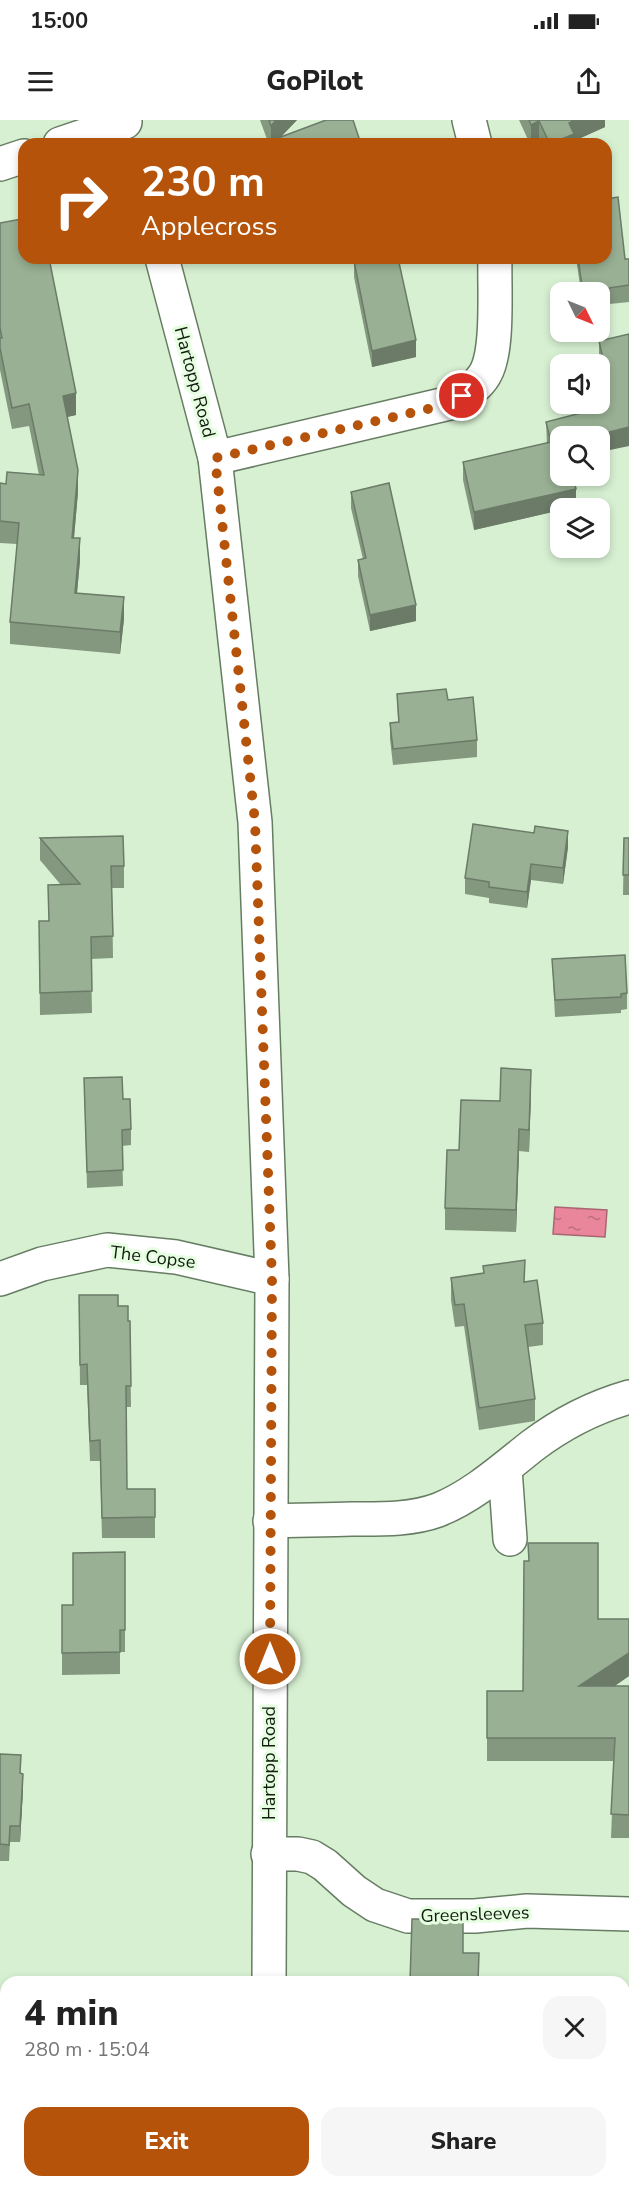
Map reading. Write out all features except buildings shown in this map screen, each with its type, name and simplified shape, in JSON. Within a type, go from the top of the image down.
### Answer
[{"type":"street","points":[[469,120],[474,138]]},
{"type":"street","points":[[87,138],[127,129]]},
{"type":"street","points":[[0,164],[18,158]]},
{"type":"street","name":"Hartopp Road","points":[[164,264],[215,458],[255,822],[272,1279],[269,1976]]},
{"type":"street","points":[[215,458],[450,404],[475,387],[486,373],[493,354],[495,264]]},
{"type":"street","name":"The Copse","points":[[0,1279],[42,1264],[106,1250],[176,1257],[272,1279]]},
{"type":"street","points":[[270,1521],[388,1519],[416,1516],[438,1509],[469,1493],[505,1469],[565,1424],[597,1407],[629,1397]]},
{"type":"street","points":[[505,1469],[510,1539]]},
{"type":"street","name":"Greensleeves","points":[[268,1854],[298,1854],[312,1857],[375,1905],[408,1916],[475,1916],[537,1911],[629,1914]]},
{"type":"water","points":[[555,1207],[607,1210],[605,1237],[553,1234]]},
{"type":"route","points":[[270,1659],[272,1279],[255,822],[215,458],[450,404],[462,396]]}]
